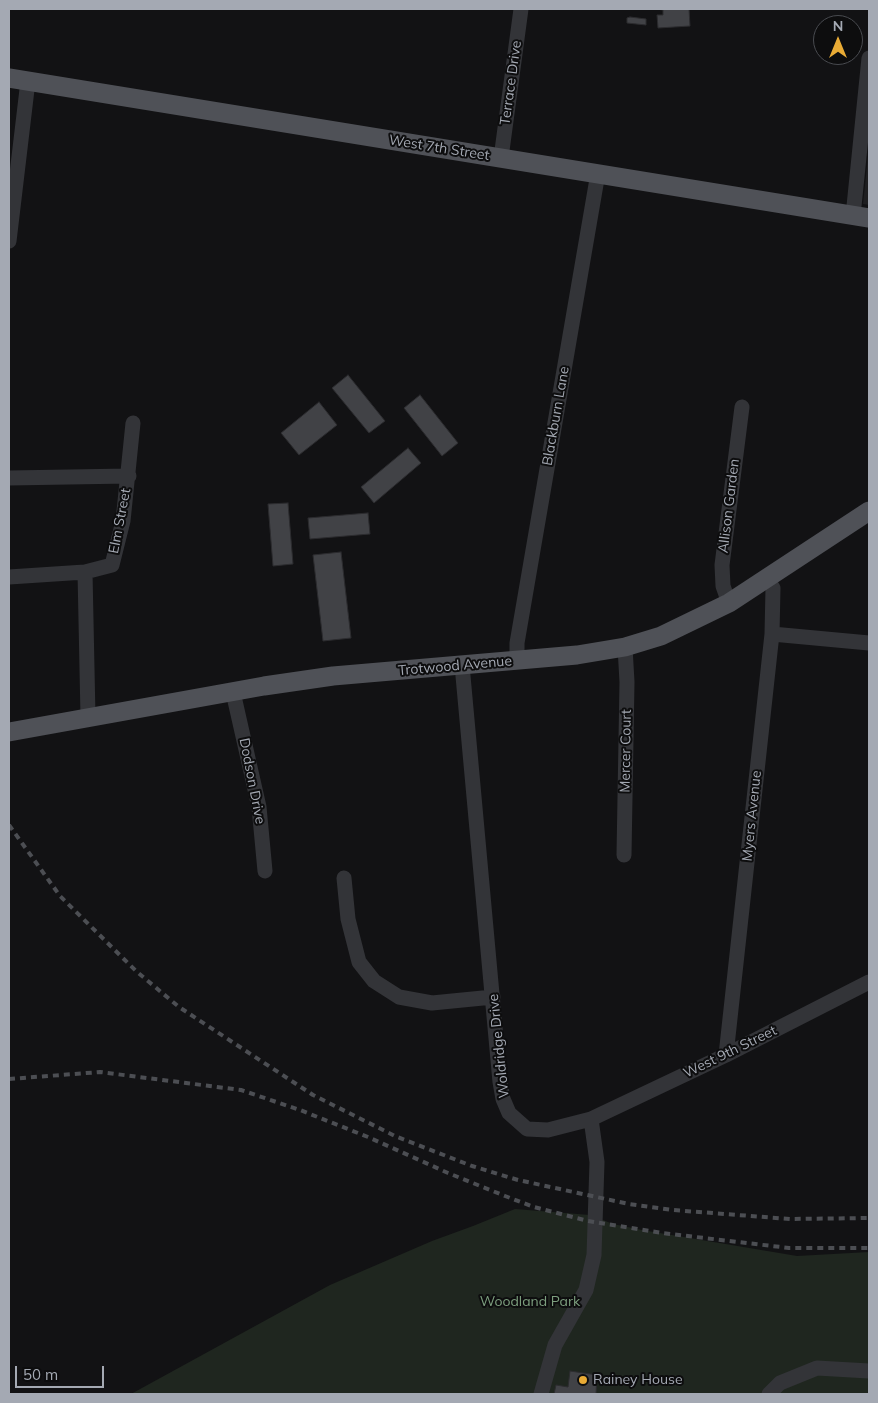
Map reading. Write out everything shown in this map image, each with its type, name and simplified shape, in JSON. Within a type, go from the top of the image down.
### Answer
[{"type":"main road","name":"West 7th Street","points":[[9,78],[861,217]]},
{"type":"main road","name":"Trotwood Avenue","points":[[10,732],[333,676],[578,655],[625,647],[669,632],[729,604],[869,511]]},
{"type":"street","name":"Terrace Drive","points":[[501,158],[521,9]]},
{"type":"street","points":[[861,217],[869,58]]},
{"type":"street","points":[[9,241],[28,81]]},
{"type":"street","name":"Blackburn Lane","points":[[517,660],[517,643],[598,173]]},
{"type":"street","name":"Allison Garden","points":[[729,604],[723,586],[722,565],[742,407]]},
{"type":"street","name":"Elm Street","points":[[85,572],[112,565],[123,521],[133,423]]},
{"type":"street","points":[[9,478],[129,476]]},
{"type":"street","points":[[9,577],[85,572],[88,717]]},
{"type":"street","name":"Myers Avenue","points":[[726,1055],[772,634],[773,588],[766,578]]},
{"type":"street","points":[[772,634],[869,642]]},
{"type":"street","name":"Mercer Court","points":[[624,856],[627,682],[625,647]]},
{"type":"street","name":"Woldridge Drive","points":[[462,665],[503,1099],[509,1113],[527,1129],[548,1130],[590,1119]]},
{"type":"street","name":"Dodson Drive","points":[[233,692],[259,807],[265,871]]},
{"type":"street","points":[[344,878],[348,919],[359,962],[374,981],[399,997],[432,1002],[493,997]]},
{"type":"street","name":"West 9th Street","points":[[590,1119],[726,1055],[869,982]]},
{"type":"street","points":[[541,1394],[555,1346],[586,1290],[594,1255],[597,1162],[590,1119]]},
{"type":"street","points":[[769,1394],[780,1383],[817,1368],[869,1371]]},
{"type":"shaded area","points":[[869,147],[869,205],[863,204]]},
{"type":"green space","name":"Woodland Park","points":[[515,1209],[590,1215],[613,1224],[642,1230],[797,1256],[869,1252],[869,1394],[131,1394],[330,1285],[432,1241]]},
{"type":"building","points":[[656,9],[689,9],[690,26],[658,28],[657,15],[663,15],[663,10]]},
{"type":"building","points":[[627,18],[646,19],[646,25],[627,23]]},
{"type":"building","points":[[348,375],[385,421],[369,433],[332,388]]},
{"type":"building","points":[[420,395],[458,443],[442,456],[404,408]]},
{"type":"building","points":[[319,402],[337,425],[299,455],[281,433]]},
{"type":"building","points":[[408,448],[421,463],[374,503],[361,487]]},
{"type":"building","points":[[288,503],[293,564],[273,566],[268,504]]},
{"type":"building","points":[[368,513],[370,534],[310,539],[308,518]]},
{"type":"building","points":[[341,552],[351,638],[323,641],[313,555]]},
{"type":"building","name":"Rainey House","points":[[570,1371],[597,1375],[596,1394],[554,1394],[556,1385],[568,1387]]},
{"type":"railway","points":[[9,825],[60,896],[136,971],[179,1007],[313,1095],[395,1136],[472,1166],[518,1180],[629,1204],[673,1210],[790,1219],[869,1218]]},
{"type":"railway","points":[[9,1079],[100,1072],[241,1090],[300,1110],[368,1137],[448,1173],[534,1207],[588,1221],[662,1233],[789,1248],[869,1248]]},
{"type":"place","name":"Rainey House","points":[[583,1380]]}]
